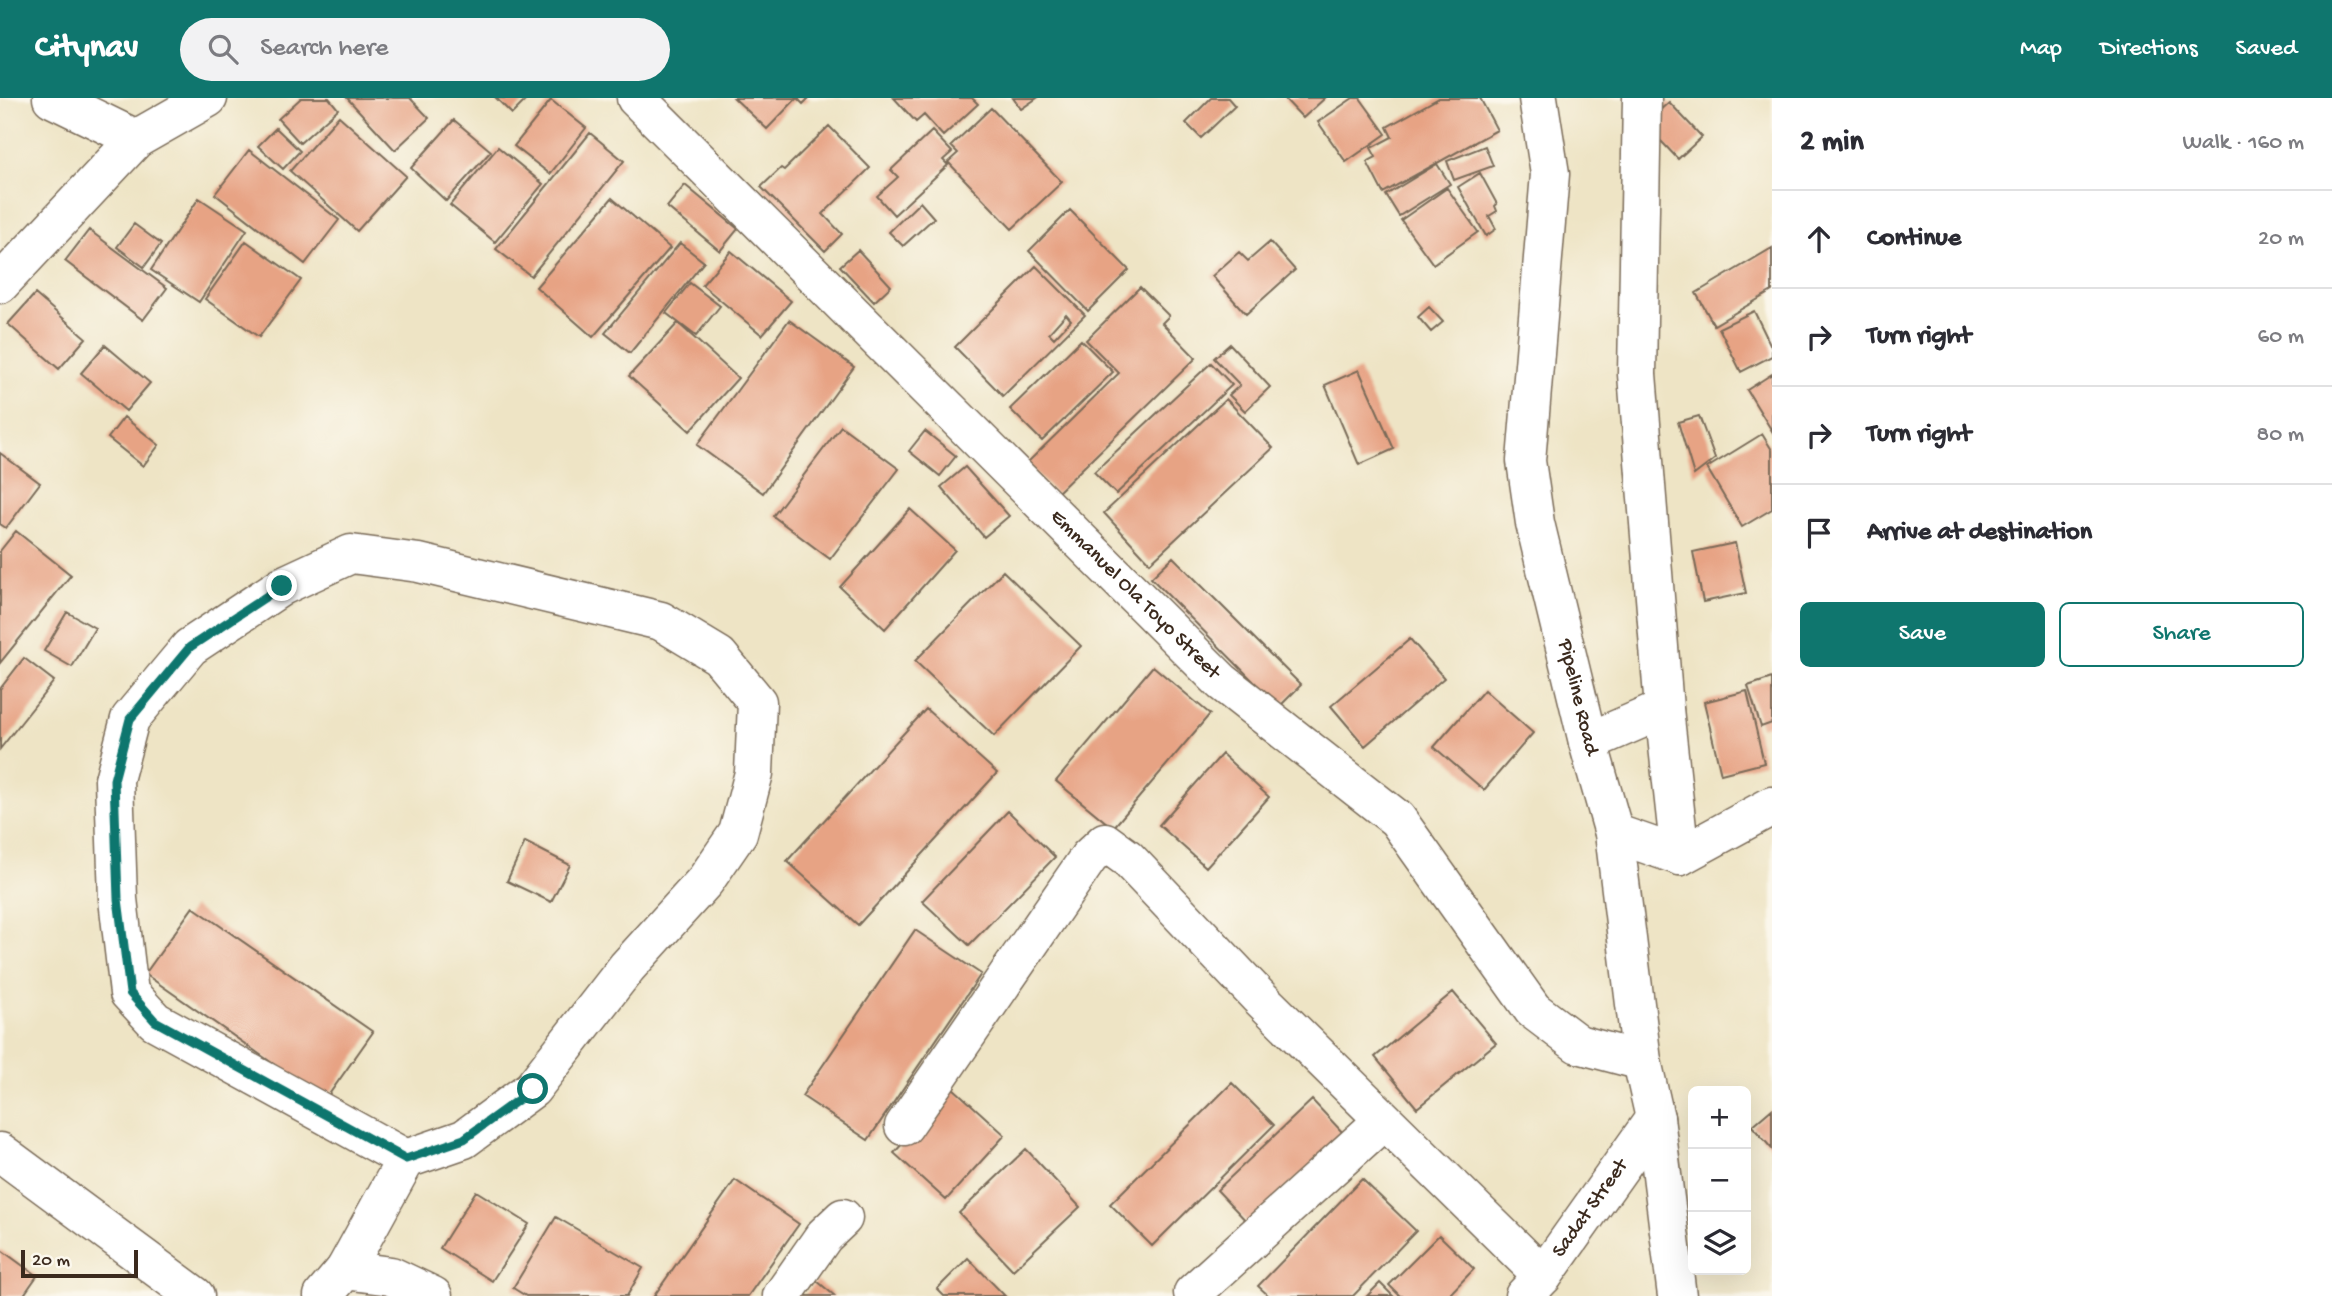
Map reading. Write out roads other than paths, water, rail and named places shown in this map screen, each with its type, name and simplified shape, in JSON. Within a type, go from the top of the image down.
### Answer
[{"type":"street","points":[[52,98],[136,139]]},
{"type":"street","points":[[0,284],[136,139],[208,98]]},
{"type":"street","name":"Emmanuel Ola Toyo Street","points":[[636,98],[1222,682],[1397,820],[1533,1010],[1578,1045],[1642,1061]]},
{"type":"street","name":"Pipeline Road","points":[[1538,98],[1549,174],[1526,461],[1535,523],[1588,742],[1614,833],[1642,1061],[1655,1118],[1677,1296]]},
{"type":"street","points":[[1642,98],[1637,374],[1664,709],[1680,856]]},
{"type":"street","points":[[334,1283],[406,1159],[464,1139],[533,1089],[627,967],[705,881],[738,833],[754,773],[757,702],[719,656],[661,621],[419,563],[351,554],[282,586],[190,647],[130,719],[114,780],[118,899],[130,993],[155,1021],[406,1159]]},
{"type":"street","points":[[1588,742],[1664,709]]},
{"type":"street","points":[[1614,833],[1680,856],[1772,806]]},
{"type":"street","points":[[904,1126],[1089,857],[1105,842],[1127,858],[1383,1121],[1533,1286]]},
{"type":"street","name":"Sadat Street","points":[[1533,1286],[1655,1118]]},
{"type":"street","points":[[1193,1293],[1383,1121]]},
{"type":"street","points":[[0,1152],[195,1296]]},
{"type":"street","points":[[782,1296],[824,1236],[843,1218]]},
{"type":"street","points":[[334,1283],[391,1276],[433,1296]]}]
